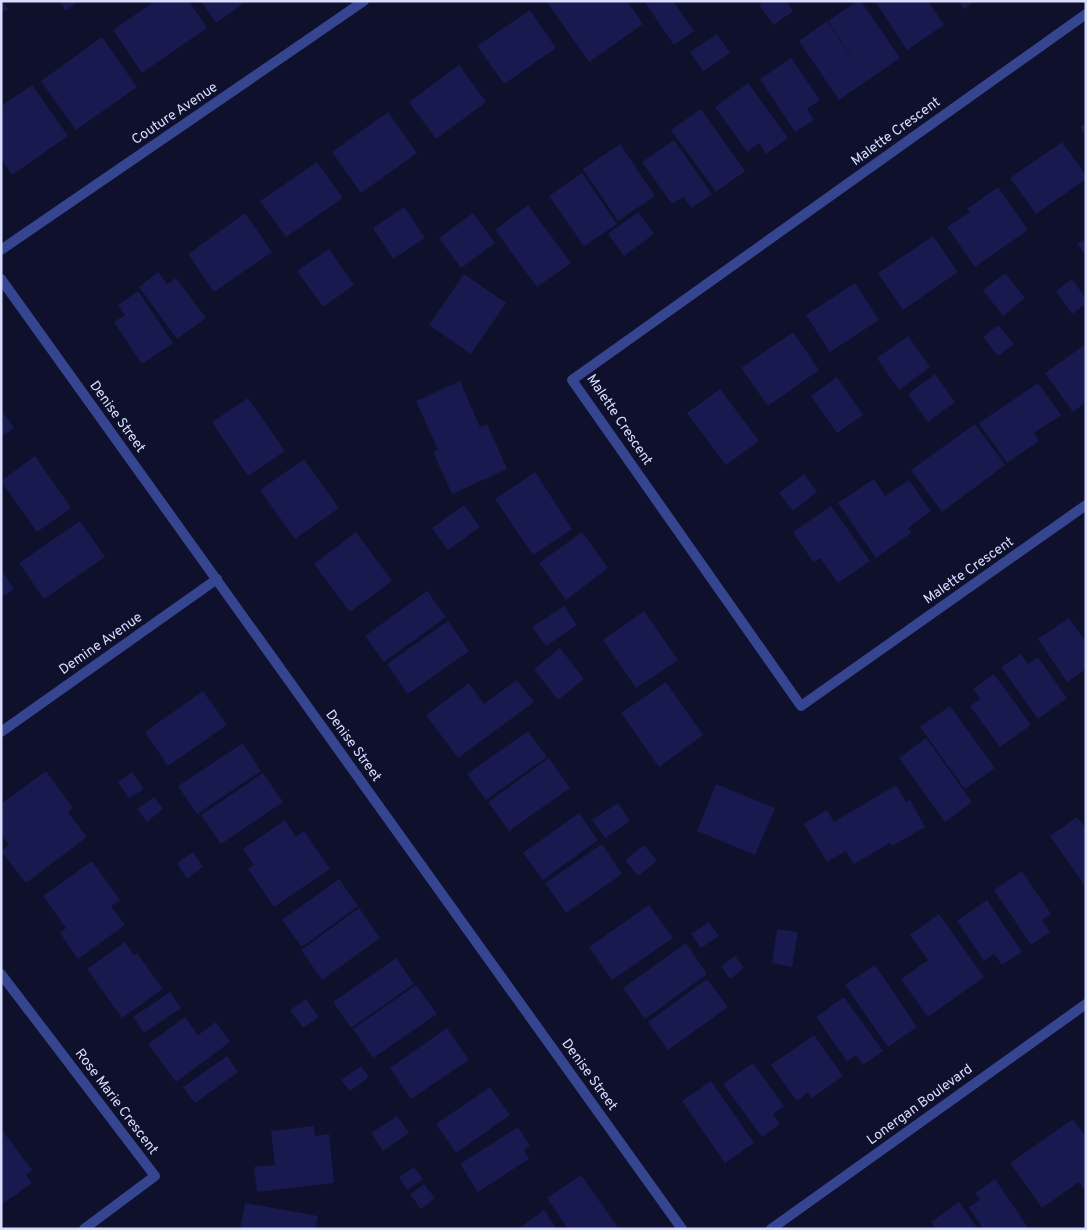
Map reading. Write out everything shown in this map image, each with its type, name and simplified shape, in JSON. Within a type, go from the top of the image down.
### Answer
[{"type":"street","name":"Couture Avenue","points":[[1,250],[364,1]]},
{"type":"street","name":"Malette Crescent","points":[[1086,14],[572,380],[801,706],[1086,505]]},
{"type":"street","name":"Denise Street","points":[[1,279],[682,1229]]},
{"type":"street","name":"Demine Avenue","points":[[1,732],[216,579]]},
{"type":"street","name":"Rose Marie Crescent","points":[[1,974],[155,1176],[84,1229]]},
{"type":"street","name":"Lonergan Boulevard","points":[[771,1229],[1086,1004]]},
{"type":"building","points":[[1,1],[3,1],[8,9],[1,14]]},
{"type":"building","points":[[59,1],[79,1],[66,11]]},
{"type":"building","points":[[155,1],[189,1],[207,28],[142,73],[113,30]]},
{"type":"building","points":[[201,1],[247,1],[216,23]]},
{"type":"building","points":[[546,1],[627,1],[643,24],[589,62]]},
{"type":"building","points":[[644,1],[673,1],[694,31],[674,45]]},
{"type":"building","points":[[764,1],[786,1],[793,11],[774,25],[759,5]]},
{"type":"building","points":[[857,1],[861,1],[900,58],[839,100],[799,41],[827,21],[866,78],[828,21]]},
{"type":"building","points":[[875,1],[928,1],[944,25],[907,50]]},
{"type":"building","points":[[958,1],[975,1],[964,9]]},
{"type":"building","points":[[530,10],[556,48],[504,84],[477,46]]},
{"type":"building","points":[[717,34],[730,53],[703,71],[690,52]]},
{"type":"building","points":[[102,37],[137,87],[76,130],[41,81]]},
{"type":"building","points":[[791,58],[820,100],[807,109],[814,120],[795,132],[760,79]]},
{"type":"building","points":[[459,65],[486,102],[436,139],[409,102]]},
{"type":"building","points":[[748,83],[788,138],[766,154],[759,143],[747,152],[715,107]]},
{"type":"building","points":[[32,85],[68,136],[12,175],[1,159],[1,106]]},
{"type":"building","points":[[701,109],[745,171],[716,192],[671,130]]},
{"type":"building","points":[[388,112],[417,153],[361,193],[332,152]]},
{"type":"building","points":[[1086,123],[1086,135],[1080,127]]},
{"type":"building","points":[[674,140],[712,194],[692,208],[683,197],[672,204],[642,162]]},
{"type":"building","points":[[1062,142],[1086,175],[1086,179],[1036,214],[1010,178]]},
{"type":"building","points":[[620,144],[655,196],[618,221],[583,169]]},
{"type":"building","points":[[317,162],[343,198],[286,237],[260,201]]},
{"type":"building","points":[[582,173],[617,224],[584,246],[549,196]]},
{"type":"building","points":[[998,187],[1028,230],[975,267],[947,227],[970,212],[967,209]]},
{"type":"building","points":[[528,205],[571,263],[537,287],[495,230]]},
{"type":"building","points":[[404,207],[425,238],[393,259],[373,228]]},
{"type":"building","points":[[638,212],[654,234],[624,256],[608,234]]},
{"type":"building","points":[[245,213],[272,252],[214,292],[188,254]]},
{"type":"building","points":[[473,213],[495,243],[461,268],[439,238]]},
{"type":"building","points":[[933,236],[958,272],[903,310],[878,273]]},
{"type":"building","points":[[1086,238],[1086,256],[1077,244]]},
{"type":"building","points":[[329,249],[354,285],[323,307],[297,271]]},
{"type":"building","points":[[158,272],[167,284],[176,278],[206,318],[177,339],[139,287]]},
{"type":"building","points":[[1005,273],[1025,298],[1003,316],[983,290]]},
{"type":"building","points":[[464,274],[506,303],[471,354],[429,325]]},
{"type":"building","points":[[1072,279],[1086,299],[1086,304],[1072,314],[1056,291]]},
{"type":"building","points":[[855,283],[879,320],[830,352],[806,315]]},
{"type":"building","points":[[138,291],[173,343],[142,364],[114,322],[125,315],[118,305]]},
{"type":"building","points":[[998,325],[1014,344],[998,356],[983,337]]},
{"type":"building","points":[[793,332],[819,370],[768,406],[741,368]]},
{"type":"building","points":[[908,336],[930,367],[899,390],[877,358]]},
{"type":"building","points":[[1086,344],[1086,402],[1073,412],[1045,373]]},
{"type":"building","points":[[935,374],[955,402],[928,422],[908,394]]},
{"type":"building","points":[[837,377],[863,415],[837,433],[811,396]]},
{"type":"building","points":[[460,381],[480,427],[487,424],[507,469],[452,494],[433,452],[438,450],[416,401]]},
{"type":"building","points":[[1038,383],[1061,415],[1034,433],[1039,441],[1007,463],[979,423]]},
{"type":"building","points":[[720,389],[759,441],[726,465],[687,413]]},
{"type":"building","points":[[248,398],[285,451],[248,476],[212,422]]},
{"type":"building","points":[[1,409],[14,428],[1,437]]},
{"type":"building","points":[[975,424],[1005,465],[942,512],[911,470]]},
{"type":"building","points":[[35,456],[71,508],[37,532],[1,481]]},
{"type":"building","points":[[304,459],[339,508],[295,539],[260,490]]},
{"type":"building","points":[[535,472],[572,529],[533,555],[495,499]]},
{"type":"building","points":[[804,474],[817,492],[793,511],[779,493]]},
{"type":"building","points":[[874,479],[885,496],[909,480],[931,511],[908,528],[911,533],[876,558],[838,503]]},
{"type":"building","points":[[464,505],[480,527],[448,550],[432,528]]},
{"type":"building","points":[[831,506],[870,561],[838,583],[820,558],[813,562],[793,532]]},
{"type":"building","points":[[80,521],[105,557],[44,599],[19,563]]},
{"type":"building","points":[[356,532],[392,581],[350,612],[314,564]]},
{"type":"building","points":[[582,532],[608,568],[566,600],[539,563]]},
{"type":"building","points":[[3,572],[14,589],[1,598],[1,573]]},
{"type":"building","points":[[427,591],[446,617],[384,662],[365,636]]},
{"type":"building","points":[[564,606],[577,625],[546,646],[532,627]]},
{"type":"building","points":[[644,611],[678,660],[636,688],[603,640]]},
{"type":"building","points":[[1069,618],[1086,642],[1086,669],[1067,682],[1038,639]]},
{"type":"building","points":[[448,621],[469,651],[408,694],[387,664]]},
{"type":"building","points":[[560,648],[584,679],[558,700],[534,669]]},
{"type":"building","points":[[1021,654],[1028,664],[1038,657],[1067,698],[1038,719],[1001,667]]},
{"type":"building","points":[[994,674],[1031,725],[1000,747],[970,706],[980,699],[973,689]]},
{"type":"building","points":[[517,680],[534,702],[458,758],[426,715],[469,683],[484,704]]},
{"type":"building","points":[[666,682],[703,735],[659,767],[621,713]]},
{"type":"building","points":[[203,691],[227,725],[168,766],[145,732]]},
{"type":"building","points":[[950,706],[995,768],[965,789],[920,727]]},
{"type":"building","points":[[528,731],[547,757],[486,800],[467,774]]},
{"type":"building","points":[[926,738],[972,802],[945,822],[899,758]]},
{"type":"building","points":[[243,743],[261,771],[197,814],[178,786]]},
{"type":"building","points":[[549,758],[570,788],[509,831],[488,802]]},
{"type":"building","points":[[46,771],[73,808],[68,812],[87,837],[26,883],[1,851],[9,845],[1,835],[1,804]]},
{"type":"building","points":[[132,772],[144,789],[129,798],[118,782]]},
{"type":"building","points":[[263,773],[283,802],[221,844],[201,815]]},
{"type":"building","points":[[716,784],[775,808],[755,855],[697,831]]},
{"type":"building","points":[[896,785],[906,802],[910,800],[925,827],[892,846],[890,843],[854,864],[846,851],[827,862],[804,824],[827,810],[834,822]]},
{"type":"building","points":[[154,797],[163,809],[147,822],[137,809]]},
{"type":"building","points":[[618,803],[630,821],[605,838],[592,820]]},
{"type":"building","points":[[579,813],[598,840],[543,880],[523,853]]},
{"type":"building","points":[[1077,817],[1086,829],[1086,887],[1050,836]]},
{"type":"building","points":[[285,820],[296,837],[304,831],[330,869],[274,907],[248,869],[254,865],[243,849]]},
{"type":"building","points":[[602,844],[622,874],[566,913],[545,883]]},
{"type":"building","points":[[644,845],[657,861],[638,876],[625,860]]},
{"type":"building","points":[[193,852],[203,867],[187,879],[177,863]]},
{"type":"building","points":[[92,861],[120,900],[111,906],[125,925],[78,959],[60,933],[66,928],[43,896]]},
{"type":"building","points":[[1022,871],[1051,914],[1042,920],[1050,932],[1031,945],[994,890]]},
{"type":"building","points":[[339,879],[358,906],[302,947],[282,920]]},
{"type":"building","points":[[987,900],[1022,952],[1002,965],[994,954],[984,961],[957,921]]},
{"type":"building","points":[[649,905],[673,938],[612,980],[589,947]]},
{"type":"building","points":[[359,908],[380,938],[322,980],[301,950]]},
{"type":"building","points":[[939,914],[984,977],[928,1017],[901,979],[928,960],[910,935]]},
{"type":"building","points":[[709,922],[719,936],[701,948],[691,934]]},
{"type":"building","points":[[777,929],[798,932],[792,967],[772,963]]},
{"type":"building","points":[[125,942],[134,955],[137,953],[163,989],[122,1018],[87,969]]},
{"type":"building","points":[[686,943],[707,974],[645,1019],[623,988]]},
{"type":"building","points":[[735,956],[744,968],[730,979],[721,966]]},
{"type":"building","points":[[396,958],[414,984],[351,1028],[333,1002]]},
{"type":"building","points":[[875,965],[917,1027],[888,1047],[845,985]]},
{"type":"building","points":[[707,979],[728,1007],[668,1050],[648,1022]]},
{"type":"building","points":[[416,985],[437,1014],[373,1058],[353,1029]]},
{"type":"building","points":[[170,992],[181,1008],[144,1033],[133,1017]]},
{"type":"building","points":[[844,997],[883,1051],[863,1065],[856,1055],[847,1061],[816,1017]]},
{"type":"building","points":[[306,999],[319,1017],[303,1028],[290,1010]]},
{"type":"building","points":[[185,1017],[198,1035],[216,1022],[230,1042],[176,1082],[148,1044]]},
{"type":"building","points":[[447,1028],[469,1060],[411,1099],[390,1068]]},
{"type":"building","points":[[814,1035],[843,1076],[812,1098],[808,1092],[797,1101],[771,1065]]},
{"type":"building","points":[[227,1056],[238,1072],[195,1103],[183,1087]]},
{"type":"building","points":[[753,1063],[784,1106],[773,1114],[780,1124],[762,1137],[723,1084]]},
{"type":"building","points":[[361,1066],[369,1077],[350,1091],[341,1080]]},
{"type":"building","points":[[711,1081],[754,1143],[725,1163],[682,1101]]},
{"type":"building","points":[[490,1087],[510,1115],[456,1153],[436,1124]]},
{"type":"building","points":[[397,1116],[409,1133],[383,1151],[371,1133]]},
{"type":"building","points":[[1073,1119],[1086,1137],[1086,1192],[1079,1182],[1042,1208],[1010,1163]]},
{"type":"building","points":[[314,1126],[315,1136],[329,1134],[334,1183],[257,1192],[254,1167],[275,1165],[271,1131]]},
{"type":"building","points":[[518,1127],[530,1146],[524,1150],[529,1159],[478,1192],[460,1164]]},
{"type":"building","points":[[1,1131],[32,1170],[26,1175],[32,1183],[1,1205]]},
{"type":"building","points":[[414,1167],[423,1179],[407,1190],[399,1177]]},
{"type":"building","points":[[581,1175],[619,1229],[568,1229],[547,1198]]},
{"type":"building","points":[[995,1179],[1029,1229],[983,1229],[969,1207],[980,1200],[975,1193]]},
{"type":"building","points":[[424,1184],[435,1198],[421,1209],[410,1194]]},
{"type":"building","points":[[959,1202],[978,1229],[936,1229],[931,1222]]},
{"type":"building","points":[[245,1203],[318,1216],[315,1229],[240,1229]]},
{"type":"building","points":[[544,1210],[557,1229],[518,1229]]}]
